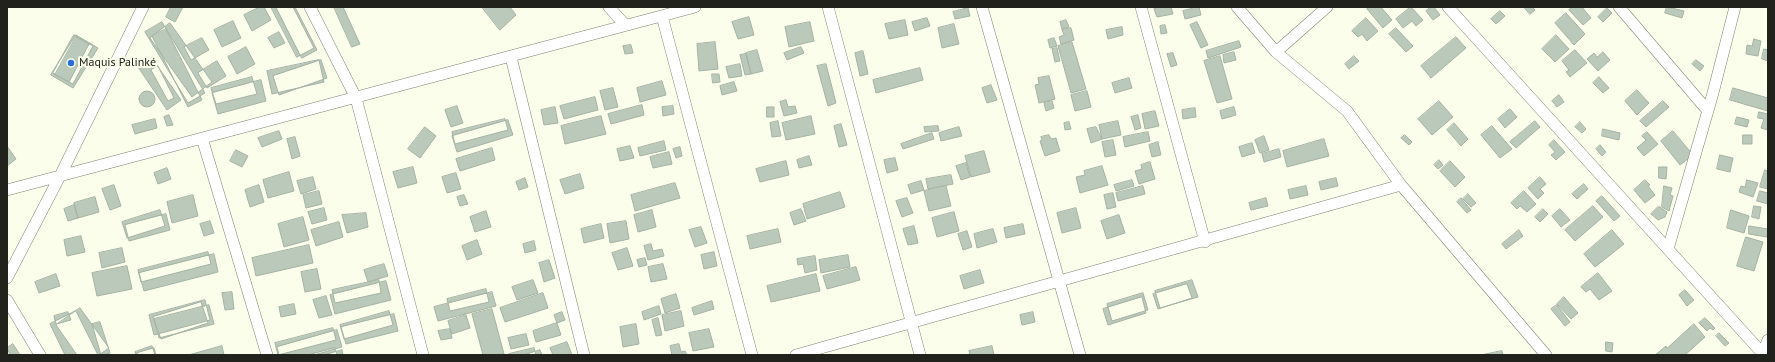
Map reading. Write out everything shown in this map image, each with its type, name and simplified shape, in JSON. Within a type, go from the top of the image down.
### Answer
[{"type":"street","points":[[7,278],[60,176],[143,7]]},
{"type":"street","points":[[310,7],[356,98],[423,355]]},
{"type":"street","points":[[609,7],[625,26]]},
{"type":"street","points":[[7,190],[511,57],[694,7]]},
{"type":"street","points":[[828,7],[920,355]]},
{"type":"street","points":[[982,7],[1080,355]]},
{"type":"street","points":[[1141,7],[1205,242]]},
{"type":"street","points":[[1237,7],[1276,52],[1347,111],[1402,185],[1546,355]]},
{"type":"street","points":[[1276,52],[1327,7]]},
{"type":"street","points":[[1448,7],[1763,354],[1768,340]]},
{"type":"street","points":[[1619,7],[1708,111]]},
{"type":"street","points":[[1668,249],[1708,111],[1735,7]]},
{"type":"street","points":[[662,16],[752,355]]},
{"type":"street","points":[[511,57],[584,355]]},
{"type":"street","points":[[202,138],[267,355]]},
{"type":"street","points":[[796,355],[1205,242],[1402,185]]},
{"type":"street","points":[[7,300],[40,355]]},
{"type":"building","points":[[171,7],[183,7],[175,22],[166,17]]},
{"type":"building","points":[[260,7],[264,7],[271,20],[252,31],[244,15]]},
{"type":"building","points":[[271,7],[293,7],[314,48],[297,57]]},
{"type":"building","points":[[276,7],[295,7],[317,50],[302,58]]},
{"type":"building","points":[[334,7],[343,7],[360,44],[352,47]]},
{"type":"building","points":[[482,7],[510,7],[516,15],[500,30]]},
{"type":"building","points":[[1171,7],[1173,14],[1157,17],[1154,9]]},
{"type":"building","points":[[1199,7],[1201,15],[1185,19],[1183,11]]},
{"type":"building","points":[[1370,7],[1381,7],[1392,20],[1383,28],[1367,9]]},
{"type":"building","points":[[1411,7],[1423,20],[1416,26],[1412,21],[1403,28],[1396,19]]},
{"type":"building","points":[[1431,7],[1434,7],[1440,15],[1433,20],[1426,11]]},
{"type":"building","points":[[1524,7],[1532,7],[1535,10],[1530,14]]},
{"type":"building","points":[[1573,7],[1582,7],[1591,18],[1583,25],[1569,10]]},
{"type":"building","points":[[1667,7],[1684,11],[1682,18],[1665,13]]},
{"type":"building","points":[[968,8],[970,16],[955,19],[953,12]]},
{"type":"building","points":[[1607,8],[1612,13],[1603,22],[1598,17]]},
{"type":"building","points":[[1500,11],[1505,16],[1496,24],[1491,19]]},
{"type":"building","points":[[1566,13],[1585,34],[1574,45],[1555,23]]},
{"type":"building","points":[[749,17],[754,35],[738,39],[732,22]]},
{"type":"building","points":[[927,18],[930,26],[915,31],[912,22]]},
{"type":"building","points":[[1366,18],[1378,31],[1367,41],[1362,34],[1358,37],[1352,31]]},
{"type":"building","points":[[905,20],[908,35],[889,39],[885,24]]},
{"type":"building","points":[[1066,20],[1069,27],[1062,29],[1060,22]]},
{"type":"building","points":[[233,21],[241,38],[222,47],[214,30]]},
{"type":"building","points":[[162,22],[205,93],[188,103],[145,32]]},
{"type":"building","points":[[810,22],[814,41],[789,47],[785,27]]},
{"type":"building","points":[[1197,22],[1208,45],[1201,48],[1190,25]]},
{"type":"building","points":[[170,23],[212,82],[192,97],[150,38]]},
{"type":"building","points":[[954,24],[959,44],[942,48],[938,28]]},
{"type":"building","points":[[1165,25],[1167,33],[1161,34],[1160,26]]},
{"type":"building","points":[[1122,27],[1123,35],[1108,39],[1106,30]]},
{"type":"building","points":[[1071,28],[1074,40],[1061,44],[1059,37],[1064,35],[1062,30]]},
{"type":"building","points":[[1396,28],[1413,46],[1406,52],[1389,34]]},
{"type":"building","points":[[166,29],[202,100],[188,107],[152,36]]},
{"type":"building","points":[[279,32],[285,43],[274,48],[268,38]]},
{"type":"building","points":[[74,35],[89,44],[69,82],[53,73]]},
{"type":"building","points":[[76,35],[98,48],[73,88],[51,75]]},
{"type":"building","points":[[1556,35],[1569,49],[1555,62],[1542,49]]},
{"type":"building","points":[[76,37],[93,46],[73,84],[55,75]]},
{"type":"building","points":[[1456,37],[1466,48],[1431,78],[1421,66]]},
{"type":"building","points":[[202,38],[209,50],[191,60],[184,47]]},
{"type":"building","points":[[1054,38],[1057,46],[1050,48],[1048,40]]},
{"type":"building","points":[[1754,39],[1761,41],[1758,56],[1746,54],[1747,45],[1752,46]]},
{"type":"building","points":[[1239,41],[1241,47],[1208,58],[1206,51]]},
{"type":"building","points":[[715,42],[718,69],[699,71],[697,44]]},
{"type":"building","points":[[1072,42],[1086,89],[1071,93],[1058,46]]},
{"type":"building","points":[[631,45],[633,53],[625,54],[623,46]]},
{"type":"building","points":[[246,47],[255,64],[237,74],[228,57]]},
{"type":"building","points":[[801,47],[804,53],[787,60],[784,53]]},
{"type":"building","points":[[1057,48],[1060,61],[1055,62],[1052,49]]},
{"type":"building","points":[[1764,49],[1768,50],[1768,61],[1762,59]]},
{"type":"building","points":[[757,50],[763,71],[751,74],[746,53]]},
{"type":"building","points":[[1575,50],[1587,63],[1570,77],[1566,72],[1569,70],[1562,61]]},
{"type":"building","points":[[863,51],[868,74],[860,76],[855,53]]},
{"type":"building","points":[[1234,52],[1236,60],[1224,63],[1223,55]]},
{"type":"building","points":[[1603,52],[1610,60],[1598,71],[1587,59],[1594,53],[1597,57]]},
{"type":"building","points":[[1173,53],[1177,65],[1171,67],[1167,54]]},
{"type":"building","points":[[746,54],[751,74],[745,75],[740,55]]},
{"type":"building","points":[[1220,56],[1232,99],[1217,103],[1204,61]]},
{"type":"building","points":[[1354,56],[1359,61],[1349,69],[1345,64]]},
{"type":"building","points":[[152,58],[181,100],[167,110],[138,67]]},
{"type":"building","points":[[319,60],[324,82],[272,94],[267,71]]},
{"type":"building","points":[[321,60],[327,78],[279,95],[273,76]]},
{"type":"building","points":[[1696,60],[1704,66],[1700,71],[1692,64]]},
{"type":"building","points":[[217,61],[226,76],[207,88],[198,73]]},
{"type":"building","points":[[740,64],[742,76],[729,78],[726,67]]},
{"type":"building","points":[[826,64],[836,103],[828,106],[817,66]]},
{"type":"building","points":[[158,66],[174,98],[168,101],[151,70]]},
{"type":"building","points":[[920,68],[923,80],[876,93],[873,80]]},
{"type":"building","points":[[712,74],[719,74],[720,82],[713,83]]},
{"type":"building","points":[[1049,76],[1055,99],[1039,103],[1035,85],[1039,84],[1038,78]]},
{"type":"building","points":[[252,77],[257,94],[216,104],[211,88]]},
{"type":"building","points":[[1599,77],[1609,88],[1603,93],[1593,83]]},
{"type":"building","points":[[1129,78],[1132,88],[1115,93],[1112,83]]},
{"type":"building","points":[[261,80],[266,101],[218,114],[212,93]]},
{"type":"building","points":[[662,81],[666,95],[640,102],[637,88]]},
{"type":"building","points":[[734,82],[737,91],[722,95],[720,86]]},
{"type":"building","points":[[991,85],[997,100],[987,103],[982,88]]},
{"type":"building","points":[[613,88],[618,107],[605,110],[600,91]]},
{"type":"building","points":[[1733,88],[1768,98],[1768,111],[1730,100]]},
{"type":"building","points":[[1637,90],[1649,103],[1637,115],[1625,101]]},
{"type":"building","points":[[144,91],[150,91],[155,96],[153,105],[150,107],[144,107],[139,102],[139,96]]},
{"type":"building","points":[[1087,91],[1091,107],[1075,111],[1071,95]]},
{"type":"building","points":[[1559,95],[1564,102],[1557,107],[1552,101]]},
{"type":"building","points":[[595,97],[598,110],[564,119],[560,106]]},
{"type":"building","points":[[786,100],[788,107],[795,106],[797,113],[784,116],[780,102]]},
{"type":"building","points":[[1052,101],[1054,108],[1046,111],[1044,103]]},
{"type":"building","points":[[1439,101],[1453,117],[1432,135],[1418,119]]},
{"type":"building","points":[[1663,101],[1669,107],[1646,127],[1640,121]]},
{"type":"building","points":[[642,105],[644,115],[611,124],[608,114]]},
{"type":"building","points":[[457,106],[463,123],[451,127],[445,110]]},
{"type":"building","points":[[673,106],[674,114],[663,116],[662,107]]},
{"type":"building","points":[[555,107],[558,123],[544,125],[541,110]]},
{"type":"building","points":[[767,107],[774,107],[774,117],[767,117]]},
{"type":"building","points":[[1234,107],[1236,115],[1222,119],[1220,111]]},
{"type":"building","points":[[1195,108],[1196,117],[1183,119],[1182,110]]},
{"type":"building","points":[[1510,109],[1517,117],[1505,128],[1498,119]]},
{"type":"building","points":[[1155,111],[1159,126],[1145,129],[1142,114]]},
{"type":"building","points":[[1759,112],[1768,114],[1768,130],[1761,128],[1764,119],[1758,118]]},
{"type":"building","points":[[169,115],[173,125],[167,126],[164,117]]},
{"type":"building","points":[[1138,115],[1141,128],[1135,130],[1131,117]]},
{"type":"building","points":[[601,116],[606,134],[565,144],[561,126]]},
{"type":"building","points":[[811,116],[815,134],[786,140],[782,123]]},
{"type":"building","points":[[1737,117],[1749,120],[1747,127],[1735,124]]},
{"type":"building","points":[[155,119],[157,128],[135,134],[132,125]]},
{"type":"building","points":[[505,119],[508,130],[455,144],[452,132]]},
{"type":"building","points":[[508,120],[513,135],[457,152],[452,136]]},
{"type":"building","points":[[778,121],[781,136],[772,137],[770,123]]},
{"type":"building","points":[[1118,121],[1121,135],[1102,139],[1099,125]]},
{"type":"building","points":[[1535,121],[1540,127],[1516,148],[1510,142]]},
{"type":"building","points":[[1069,122],[1071,129],[1065,130],[1064,123]]},
{"type":"building","points":[[1580,122],[1586,129],[1582,133],[1575,127]]},
{"type":"building","points":[[1454,123],[1468,139],[1461,146],[1447,130]]},
{"type":"building","points":[[841,124],[847,145],[839,147],[834,126]]},
{"type":"building","points":[[938,126],[939,131],[925,132],[924,127]]},
{"type":"building","points":[[1492,126],[1512,149],[1500,158],[1481,135]]},
{"type":"building","points":[[425,127],[436,136],[420,158],[408,149]]},
{"type":"building","points":[[959,127],[962,136],[941,141],[939,133]]},
{"type":"building","points":[[1096,127],[1102,139],[1091,143],[1087,129]]},
{"type":"building","points":[[1603,129],[1620,133],[1619,140],[1602,136]]},
{"type":"building","points":[[279,131],[282,139],[262,147],[258,138]]},
{"type":"building","points":[[1673,131],[1693,155],[1680,165],[1661,141]]},
{"type":"building","points":[[1148,132],[1150,141],[1125,147],[1123,137]]},
{"type":"building","points":[[1647,132],[1658,144],[1644,156],[1637,148],[1646,140],[1642,136]]},
{"type":"building","points":[[932,133],[934,139],[903,149],[901,144]]},
{"type":"building","points":[[1049,135],[1051,139],[1056,138],[1060,151],[1045,156],[1040,141],[1042,140],[1041,137]]},
{"type":"building","points":[[1405,135],[1412,142],[1409,145],[1401,138]]},
{"type":"building","points":[[1743,135],[1752,135],[1752,144],[1743,144]]},
{"type":"building","points":[[1264,136],[1269,150],[1260,153],[1255,140]]},
{"type":"building","points":[[295,137],[300,156],[292,159],[287,139]]},
{"type":"building","points":[[1324,139],[1329,156],[1287,167],[1283,151]]},
{"type":"building","points":[[1113,140],[1116,155],[1105,157],[1102,142]]},
{"type":"building","points":[[1554,140],[1565,152],[1556,160],[1551,155],[1555,152],[1549,145]]},
{"type":"building","points":[[664,141],[666,150],[640,156],[638,148]]},
{"type":"building","points":[[1158,142],[1161,155],[1152,157],[1149,145]]},
{"type":"building","points":[[1252,143],[1255,153],[1242,157],[1239,147]]},
{"type":"building","points":[[1600,145],[1606,152],[1602,156],[1596,149]]},
{"type":"building","points":[[7,146],[16,159],[7,166]]},
{"type":"building","points":[[630,146],[634,158],[620,161],[617,149]]},
{"type":"building","points":[[680,147],[682,156],[676,158],[673,149]]},
{"type":"building","points":[[492,148],[495,160],[460,171],[456,159]]},
{"type":"building","points":[[1279,149],[1281,157],[1264,162],[1262,154]]},
{"type":"building","points":[[236,150],[248,156],[242,167],[230,161]]},
{"type":"building","points":[[984,151],[990,172],[971,177],[965,156]]},
{"type":"building","points":[[669,152],[672,164],[653,168],[650,157]]},
{"type":"building","points":[[1720,155],[1733,158],[1730,172],[1717,169]]},
{"type":"building","points":[[809,156],[812,165],[799,168],[797,160]]},
{"type":"building","points":[[895,158],[898,170],[887,173],[884,160]]},
{"type":"building","points":[[1439,160],[1443,165],[1438,169],[1434,165]]},
{"type":"building","points":[[786,161],[789,175],[760,182],[756,169]]},
{"type":"building","points":[[1450,161],[1465,177],[1455,187],[1440,171]]},
{"type":"building","points":[[1150,162],[1155,179],[1139,184],[1135,171],[1142,169],[1141,165]]},
{"type":"building","points":[[966,163],[970,177],[961,180],[956,166]]},
{"type":"building","points":[[1102,166],[1108,185],[1080,193],[1076,177],[1085,175],[1084,171]]},
{"type":"building","points":[[413,167],[417,183],[398,188],[393,172]]},
{"type":"building","points":[[1659,167],[1667,167],[1666,179],[1659,178]]},
{"type":"building","points":[[167,168],[171,179],[158,184],[154,173]]},
{"type":"building","points":[[1765,170],[1768,171],[1768,189],[1760,187]]},
{"type":"building","points":[[289,172],[294,191],[268,198],[263,180]]},
{"type":"building","points":[[456,173],[461,189],[447,193],[442,177]]},
{"type":"building","points":[[580,174],[584,188],[565,194],[560,180]]},
{"type":"building","points":[[951,175],[953,184],[928,189],[926,179]]},
{"type":"building","points":[[313,177],[316,189],[301,194],[297,181]]},
{"type":"building","points":[[1540,177],[1546,184],[1540,189],[1544,193],[1538,199],[1528,188]]},
{"type":"building","points":[[525,178],[528,187],[519,190],[516,182]]},
{"type":"building","points":[[1336,178],[1338,186],[1321,190],[1319,182]]},
{"type":"building","points":[[1132,180],[1134,186],[1116,191],[1114,185]]},
{"type":"building","points":[[1645,180],[1650,185],[1648,186],[1655,195],[1645,203],[1634,190]]},
{"type":"building","points":[[1747,180],[1758,183],[1753,197],[1739,192],[1741,186],[1745,187]]},
{"type":"building","points":[[921,181],[924,190],[911,194],[908,185]]},
{"type":"building","points":[[675,183],[680,198],[635,211],[631,195]]},
{"type":"building","points":[[1584,184],[1588,189],[1577,199],[1572,194]]},
{"type":"building","points":[[114,185],[121,206],[110,210],[102,189]]},
{"type":"building","points":[[259,185],[264,202],[250,207],[245,190]]},
{"type":"building","points":[[946,186],[951,206],[929,211],[924,191]]},
{"type":"building","points":[[1143,186],[1145,194],[1118,201],[1116,193]]},
{"type":"building","points":[[1306,186],[1308,195],[1290,199],[1288,190]]},
{"type":"building","points":[[1664,186],[1672,188],[1670,195],[1673,196],[1669,211],[1662,207]]},
{"type":"building","points":[[319,191],[322,204],[306,208],[303,195]]},
{"type":"building","points":[[1524,191],[1536,204],[1527,212],[1520,206],[1517,209],[1511,203]]},
{"type":"building","points":[[1760,191],[1768,193],[1768,204],[1757,201]]},
{"type":"building","points":[[840,192],[845,207],[807,219],[803,204]]},
{"type":"building","points":[[1113,193],[1116,207],[1107,209],[1104,195]]},
{"type":"building","points":[[1468,194],[1476,203],[1471,207],[1463,199]]},
{"type":"building","points":[[193,195],[198,216],[172,223],[167,202]]},
{"type":"building","points":[[464,195],[468,204],[460,206],[457,197]]},
{"type":"building","points":[[1602,196],[1620,216],[1614,221],[1596,201]]},
{"type":"building","points":[[95,197],[99,212],[78,218],[74,203]]},
{"type":"building","points":[[907,198],[913,213],[902,217],[896,201]]},
{"type":"building","points":[[1266,198],[1268,206],[1251,210],[1249,203]]},
{"type":"building","points":[[1461,198],[1471,210],[1467,213],[1457,202]]},
{"type":"building","points":[[74,205],[78,218],[68,221],[64,209]]},
{"type":"building","points":[[1593,206],[1603,217],[1575,241],[1565,230]]},
{"type":"building","points":[[1754,206],[1761,207],[1759,219],[1752,217]]},
{"type":"building","points":[[1658,207],[1667,212],[1665,217],[1658,220],[1651,214]]},
{"type":"building","points":[[324,208],[327,220],[312,224],[308,212]]},
{"type":"building","points":[[1076,208],[1081,228],[1062,233],[1057,213]]},
{"type":"building","points":[[801,209],[806,221],[794,225],[790,213]]},
{"type":"building","points":[[1543,209],[1548,214],[1540,222],[1535,217]]},
{"type":"building","points":[[1560,209],[1570,220],[1561,227],[1552,216]]},
{"type":"building","points":[[160,210],[165,226],[127,238],[122,222]]},
{"type":"building","points":[[652,210],[656,227],[638,232],[634,215]]},
{"type":"building","points":[[1731,210],[1749,216],[1744,233],[1727,228]]},
{"type":"building","points":[[486,211],[491,227],[475,232],[470,217]]},
{"type":"building","points":[[954,212],[959,231],[937,237],[932,218]]},
{"type":"building","points":[[366,213],[368,227],[347,233],[342,215]]},
{"type":"building","points":[[166,214],[170,230],[129,241],[125,225]]},
{"type":"building","points":[[1119,215],[1125,233],[1107,239],[1101,221]]},
{"type":"building","points":[[303,217],[309,240],[284,247],[278,224]]},
{"type":"building","points":[[210,221],[214,233],[204,236],[200,224]]},
{"type":"building","points":[[626,221],[629,239],[610,243],[607,224]]},
{"type":"building","points":[[339,222],[343,237],[316,246],[311,230]]},
{"type":"building","points":[[601,224],[604,238],[584,243],[581,229]]},
{"type":"building","points":[[1023,224],[1025,234],[1006,238],[1004,228]]},
{"type":"building","points":[[914,226],[918,243],[908,245],[903,229]]},
{"type":"building","points":[[1749,226],[1768,229],[1767,237],[1749,234]]},
{"type":"building","points":[[701,227],[707,243],[695,247],[689,230]]},
{"type":"building","points":[[778,229],[781,242],[750,249],[747,236]]},
{"type":"building","points":[[993,229],[997,242],[977,248],[974,234]]},
{"type":"building","points":[[1519,230],[1523,236],[1506,249],[1502,244]]},
{"type":"building","points":[[1612,230],[1624,244],[1595,267],[1584,254]]},
{"type":"building","points":[[967,231],[972,247],[963,250],[958,234]]},
{"type":"building","points":[[81,236],[85,252],[67,256],[64,240]]},
{"type":"building","points":[[1746,237],[1763,242],[1754,271],[1737,266]]},
{"type":"building","points":[[477,240],[482,254],[467,260],[462,246]]},
{"type":"building","points":[[534,241],[536,250],[525,253],[523,244]]},
{"type":"building","points":[[651,244],[653,251],[662,249],[664,256],[648,260],[644,246]]},
{"type":"building","points":[[309,245],[313,263],[256,276],[252,258]]},
{"type":"building","points":[[122,248],[125,262],[102,268],[99,253]]},
{"type":"building","points":[[627,248],[633,266],[618,270],[612,253]]},
{"type":"building","points":[[208,252],[211,264],[141,282],[138,270]]},
{"type":"building","points":[[714,252],[717,266],[704,269],[701,255]]},
{"type":"building","points":[[214,254],[218,272],[144,291],[139,273]]},
{"type":"building","points":[[848,255],[850,267],[821,273],[819,260]]},
{"type":"building","points":[[815,256],[817,270],[805,273],[803,264],[798,265],[797,259]]},
{"type":"building","points":[[645,258],[647,265],[639,267],[637,260]]},
{"type":"building","points":[[549,260],[555,278],[544,282],[539,263]]},
{"type":"building","points":[[384,264],[388,276],[368,282],[364,270]]},
{"type":"building","points":[[663,264],[667,279],[651,282],[648,267]]},
{"type":"building","points":[[127,266],[132,289],[97,296],[92,273]]},
{"type":"building","points":[[856,267],[860,280],[827,289],[823,276]]},
{"type":"building","points":[[317,269],[321,289],[305,292],[301,272]]},
{"type":"building","points":[[980,270],[984,283],[964,289],[960,276]]},
{"type":"building","points":[[1598,273],[1612,291],[1599,300],[1590,289],[1586,292],[1581,287]]},
{"type":"building","points":[[56,274],[60,286],[39,293],[35,282]]},
{"type":"building","points":[[816,274],[820,291],[771,302],[767,286]]},
{"type":"building","points":[[379,280],[381,293],[335,303],[332,290]]},
{"type":"building","points":[[533,280],[538,293],[517,300],[512,287]]},
{"type":"building","points":[[1192,280],[1198,297],[1160,308],[1155,291]]},
{"type":"building","points":[[386,281],[391,300],[335,314],[330,295]]},
{"type":"building","points":[[1187,284],[1192,298],[1158,309],[1153,294]]},
{"type":"building","points":[[486,289],[489,302],[450,311],[447,299]]},
{"type":"building","points":[[1685,290],[1694,300],[1687,306],[1679,295]]},
{"type":"building","points":[[232,292],[234,309],[225,310],[222,293]]},
{"type":"building","points":[[492,292],[496,306],[438,321],[434,307]]},
{"type":"building","points":[[543,293],[548,308],[505,322],[500,308]]},
{"type":"building","points":[[1143,293],[1148,310],[1112,321],[1107,304]]},
{"type":"building","points":[[676,294],[680,308],[665,313],[661,299]]},
{"type":"building","points":[[326,296],[332,315],[319,318],[313,300]]},
{"type":"building","points":[[1142,297],[1146,313],[1108,325],[1103,309]]},
{"type":"building","points":[[1564,297],[1578,313],[1571,319],[1557,304]]},
{"type":"building","points":[[205,300],[210,320],[154,335],[149,315]]},
{"type":"building","points":[[712,301],[714,309],[694,315],[692,308]]},
{"type":"building","points":[[201,302],[208,323],[161,339],[153,317]]},
{"type":"building","points":[[294,304],[296,314],[281,317],[279,307]]},
{"type":"building","points":[[209,305],[214,324],[159,338],[154,319]]},
{"type":"building","points":[[1557,305],[1570,322],[1565,326],[1551,309]]},
{"type":"building","points":[[659,306],[661,314],[644,320],[642,312]]},
{"type":"building","points":[[80,308],[109,348],[99,355],[77,355],[56,325]]},
{"type":"building","points":[[492,309],[504,354],[483,355],[472,314]]},
{"type":"building","points":[[76,311],[98,355],[65,355],[50,324]]},
{"type":"building","points":[[389,311],[393,325],[344,339],[340,325]]},
{"type":"building","points":[[681,311],[684,326],[665,331],[662,315]]},
{"type":"building","points":[[68,312],[71,320],[56,324],[54,316]]},
{"type":"building","points":[[562,312],[565,320],[557,323],[554,315]]},
{"type":"building","points":[[1033,312],[1035,322],[1022,325],[1020,315]]},
{"type":"building","points":[[394,314],[398,331],[346,344],[341,327]]},
{"type":"building","points":[[466,315],[470,328],[452,334],[448,321]]},
{"type":"building","points":[[658,318],[662,335],[656,336],[652,320]]},
{"type":"building","points":[[1705,318],[1715,328],[1713,330],[1710,328],[1707,331],[1699,323]]},
{"type":"building","points":[[100,322],[110,353],[103,355],[101,355],[92,324]]},
{"type":"building","points":[[557,323],[561,335],[536,342],[533,331]]},
{"type":"building","points":[[636,324],[639,344],[623,347],[620,327]]},
{"type":"building","points":[[1694,324],[1705,337],[1685,355],[1655,355],[1666,346],[1667,348]]},
{"type":"building","points":[[333,328],[336,340],[278,355],[275,343]]},
{"type":"building","points":[[450,329],[452,338],[441,340],[438,331]]},
{"type":"building","points":[[709,329],[714,347],[693,351],[689,333]]},
{"type":"building","points":[[337,330],[342,347],[314,355],[279,355],[277,347]]},
{"type":"building","points":[[1719,333],[1729,343],[1725,346],[1716,336]]},
{"type":"building","points":[[526,334],[529,345],[511,349],[508,338]]},
{"type":"building","points":[[567,342],[572,355],[553,355],[550,348]]},
{"type":"building","points":[[1606,342],[1613,343],[1612,352],[1606,351]]},
{"type":"building","points":[[13,344],[20,355],[10,355],[7,348]]},
{"type":"building","points":[[679,344],[681,352],[685,351],[687,355],[672,355],[670,346]]},
{"type":"building","points":[[152,346],[155,355],[136,355],[135,352]]},
{"type":"building","points":[[222,346],[224,355],[189,355]]},
{"type":"building","points":[[992,346],[994,355],[970,355],[969,351]]},
{"type":"building","points":[[154,348],[156,355],[138,355],[137,353]]},
{"type":"building","points":[[335,348],[337,355],[308,355]]},
{"type":"building","points":[[534,348],[536,355],[509,355],[509,354]]},
{"type":"building","points":[[342,350],[343,355],[324,355]]},
{"type":"building","points":[[540,350],[542,355],[524,355]]},
{"type":"building","points":[[1502,351],[1503,355],[1481,355]]},
{"type":"place","name":"Maquis Palinké","points":[[71,63]]}]
